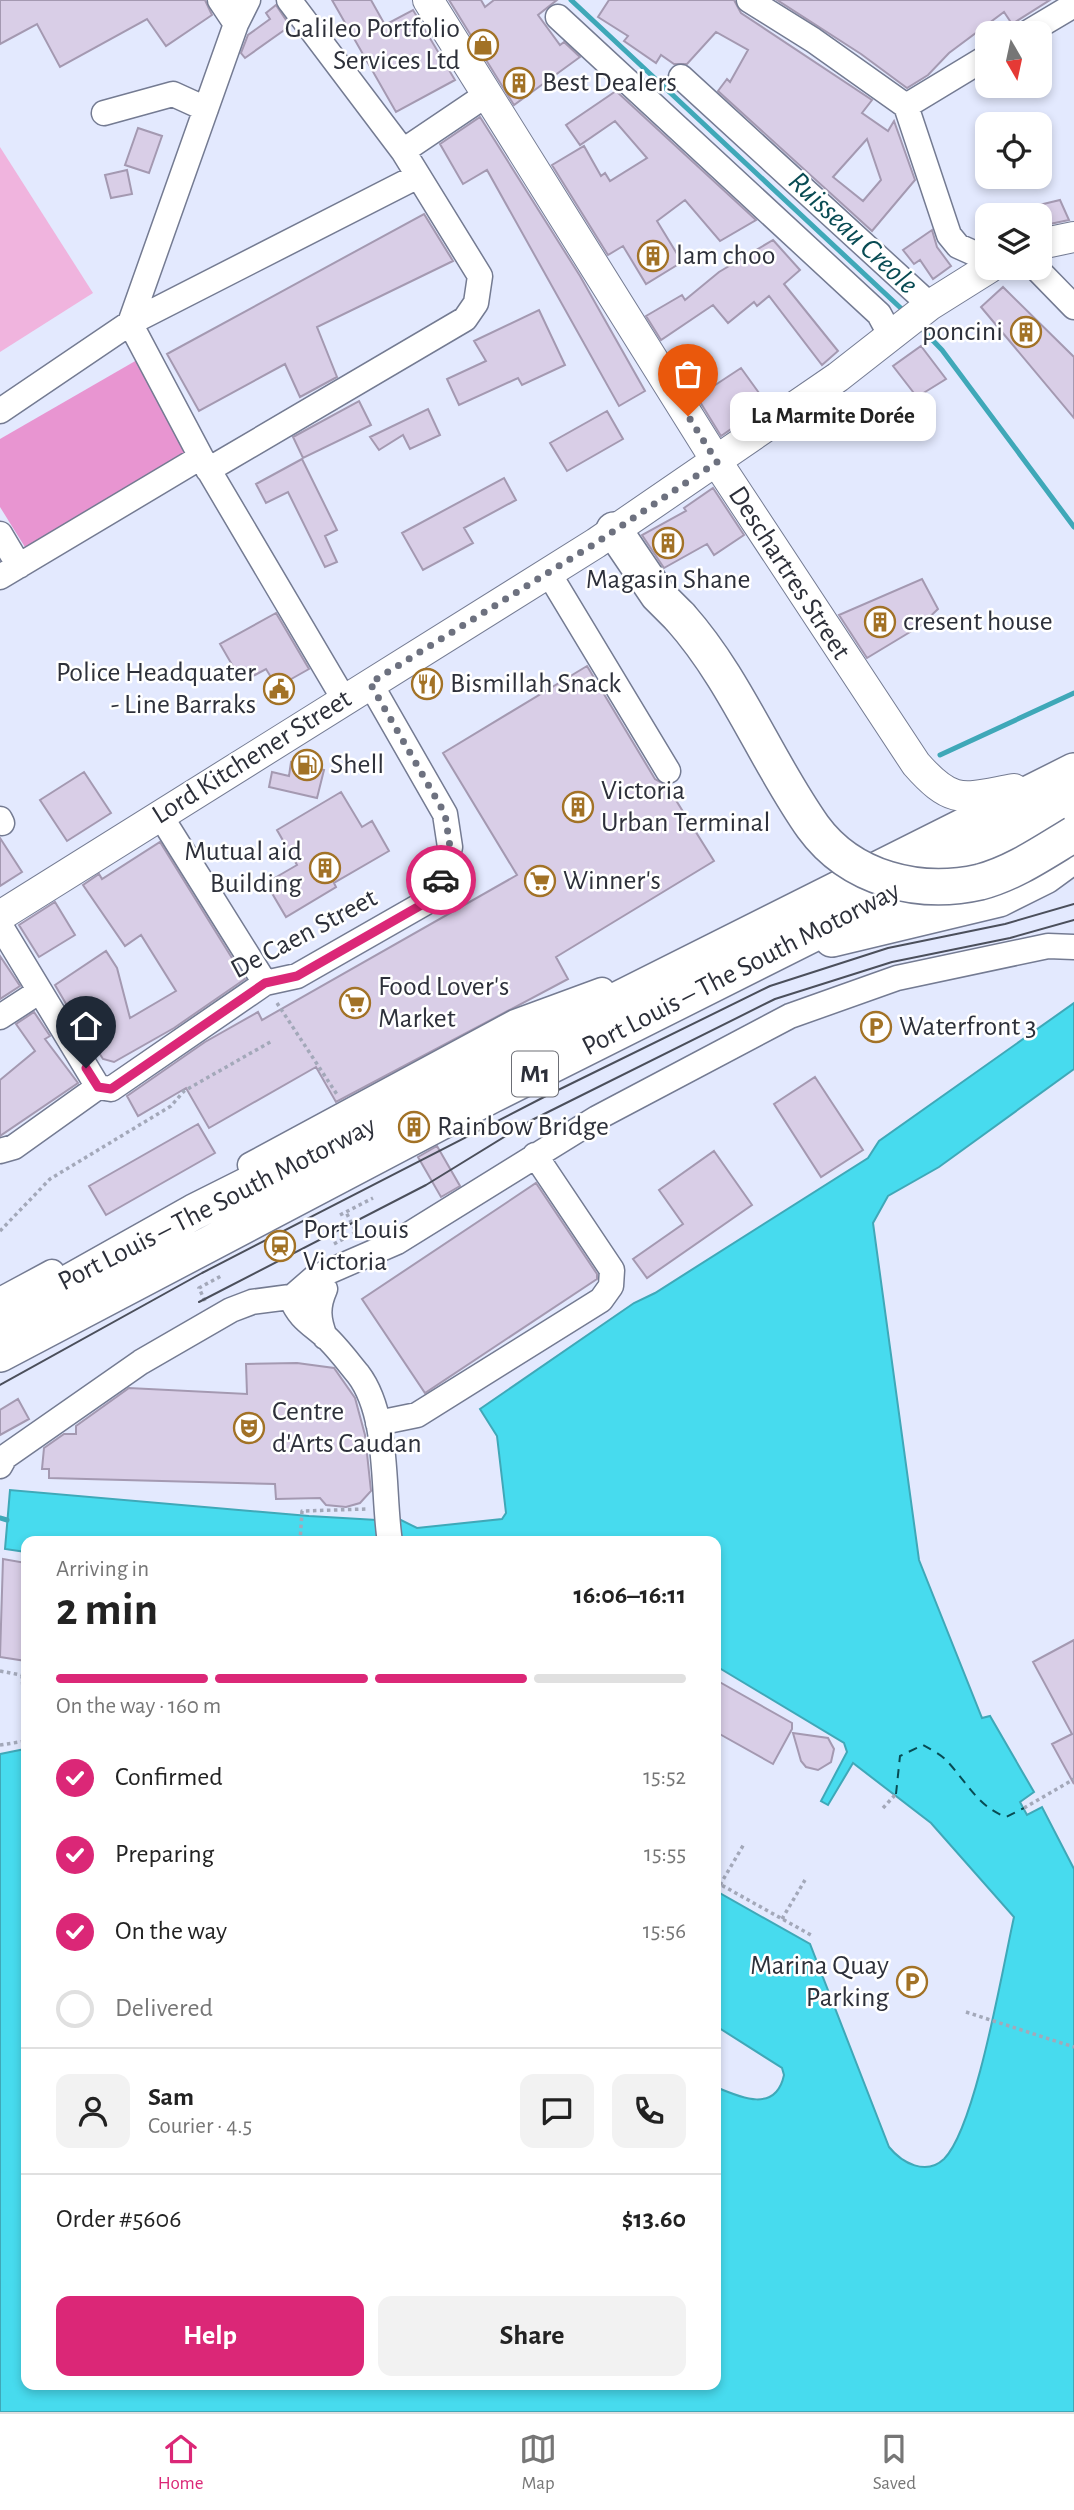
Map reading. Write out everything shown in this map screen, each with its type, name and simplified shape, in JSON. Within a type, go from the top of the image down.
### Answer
[{"type":"highway","points":[[614,530],[658,595],[712,655],[815,829],[848,861],[890,881],[935,888],[1004,873],[1074,834]]},
{"type":"highway","points":[[749,950],[822,884],[1014,789],[1073,776]]},
{"type":"highway","name":"Port Louis – The South Motorway","points":[[0,1354],[490,1096],[749,950],[1073,776]]},
{"type":"highway","points":[[749,950],[975,907],[1034,882],[1074,855]]},
{"type":"highway","name":"Port Louis – The South Motorway","points":[[0,1321],[194,1212],[749,950]]},
{"type":"main road","name":"Deschartres Street","points":[[428,0],[717,462],[821,624],[916,764],[934,785],[951,796],[967,797],[1014,789]]},
{"type":"main road","points":[[1052,242],[1074,237]]},
{"type":"main road","name":"Lord Kitchener Street","points":[[0,916],[614,530],[717,462],[909,322],[975,277]]},
{"type":"street","points":[[220,0],[236,24]]},
{"type":"street","points":[[248,0],[236,24],[130,323],[205,464],[345,701]]},
{"type":"street","points":[[0,534],[9,571],[466,319],[476,303],[480,276],[403,151],[289,0]]},
{"type":"street","points":[[749,0],[813,40],[906,106],[948,235],[958,246],[975,254]]},
{"type":"street","points":[[1047,21],[1074,5]]},
{"type":"street","points":[[558,17],[879,314],[909,322]]},
{"type":"street","points":[[906,106],[975,64]]},
{"type":"street","points":[[681,77],[909,322]]},
{"type":"street","points":[[104,113],[173,94],[206,109]]},
{"type":"street","points":[[403,151],[486,95]]},
{"type":"street","points":[[0,411],[130,323],[418,176]]},
{"type":"street","points":[[1048,280],[1074,307]]},
{"type":"street","points":[[548,572],[668,771]]},
{"type":"street","name":"De Caen Street","points":[[0,1151],[14,1147],[265,983],[297,976],[437,896],[450,847],[445,814],[370,683]]},
{"type":"street","points":[[160,815],[265,983]]},
{"type":"street","points":[[0,1300],[515,1022],[584,999],[822,884]]},
{"type":"street","points":[[0,925],[104,1088]]},
{"type":"street","points":[[291,1298],[314,1278],[397,1242],[536,1155],[743,1039],[846,995],[897,978],[1048,946],[1074,947]]},
{"type":"street","points":[[0,1017],[40,991]]},
{"type":"street","points":[[378,1423],[416,1415],[601,1300],[611,1286],[612,1270],[536,1155]]},
{"type":"street","points":[[0,1466],[5,1457],[85,1398],[231,1310],[252,1302],[291,1298],[325,1289],[367,1256]]},
{"type":"street","points":[[325,1289],[319,1303],[318,1317],[326,1337],[361,1380],[378,1423],[384,1460],[385,1512],[389,1536]]},
{"type":"street","points":[[291,1298],[306,1324],[326,1337]]},
{"type":"path","points":[[265,983],[339,1097]]},
{"type":"path","points":[[0,1231],[50,1180],[171,1106],[184,1091],[272,1041]]},
{"type":"path","points":[[340,1215],[373,1198]]},
{"type":"path","points":[[323,1250],[356,1232],[345,1212]]},
{"type":"path","points":[[208,1306],[199,1288],[221,1276]]},
{"type":"path","points":[[300,1536],[302,1511],[385,1512]]},
{"type":"path","points":[[0,1671],[21,1675]]},
{"type":"path","points":[[0,1745],[21,1742]]},
{"type":"path","points":[[1024,1808],[1074,1779]]},
{"type":"path","points":[[883,1808],[896,1794]]},
{"type":"path","points":[[721,1879],[744,1844]]},
{"type":"path","points":[[782,1919],[805,1880]]},
{"type":"path","points":[[721,1886],[811,1935]]},
{"type":"path","points":[[966,2012],[1074,2047]]},
{"type":"shaded area","points":[[0,147],[93,293],[0,352]]},
{"type":"shaded area","points":[[137,360],[196,470],[33,560],[0,507],[0,439]]},
{"type":"water","points":[[1074,1003],[1074,1069],[939,1167],[888,1196],[873,1223],[919,1560],[982,1718],[990,1716],[1034,1792],[1020,1802],[1027,1815],[1042,1807],[1074,1869],[1074,2412],[0,2412],[0,1754],[21,1750],[21,2390],[721,2390],[721,2089],[746,2098],[766,2098],[780,2087],[784,2075],[782,2068],[721,2029],[721,1894],[810,1944],[889,2147],[907,2162],[922,2167],[930,2167],[944,2159],[956,2141],[967,2115],[977,2081],[1014,1917],[931,1823],[853,1763],[828,1805],[821,1801],[847,1752],[844,1743],[721,1669],[721,1536],[21,1536],[21,1551],[5,1549],[10,1490],[309,1516],[377,1520],[397,1518],[417,1528],[502,1519],[506,1513],[497,1436],[480,1409],[634,1303],[655,1293],[868,1158],[879,1141]]},
{"type":"building","points":[[0,0],[205,0],[212,15],[166,46],[147,19],[60,67],[37,24],[0,44]]},
{"type":"building","points":[[332,0],[371,0],[385,25],[413,10],[455,80],[396,112]]},
{"type":"building","points":[[449,0],[481,0],[485,7],[494,0],[557,0],[538,15],[560,45],[564,42],[580,57],[514,105]]},
{"type":"building","points":[[609,0],[734,0],[741,13],[872,100],[862,113],[888,131],[894,121],[915,180],[872,231],[718,91],[727,79],[730,82],[748,50],[716,32],[687,64],[674,64],[661,55],[656,63],[624,41],[628,36],[598,17]],"holes":[[[867,139],[881,180],[863,201],[833,177]]]},
{"type":"building","points":[[777,0],[1050,0],[1017,21],[1010,21],[1004,12],[992,21],[975,21],[975,34],[949,53],[928,75],[907,88],[861,54]]},
{"type":"building","points":[[276,5],[290,26],[245,58],[241,53],[248,35],[270,19],[266,13]]},
{"type":"building","points":[[616,91],[756,220],[720,241],[685,200],[657,221],[682,262],[646,284],[623,246],[608,255],[552,165],[584,146],[601,176],[605,173],[610,181],[647,158],[615,121],[580,145],[566,125]]},
{"type":"building","points":[[480,117],[580,276],[645,391],[619,406],[487,170],[463,184],[440,144]]},
{"type":"building","points":[[138,128],[162,136],[149,173],[125,165]]},
{"type":"building","points":[[127,170],[132,194],[111,198],[105,175]]},
{"type":"building","points":[[1060,200],[1069,220],[1052,224],[1052,203],[1048,203]]},
{"type":"building","points":[[424,214],[453,261],[317,327],[337,377],[300,397],[285,364],[199,411],[167,354]]},
{"type":"building","points":[[932,230],[937,247],[951,266],[933,279],[920,260],[914,264],[903,250]]},
{"type":"building","points":[[773,240],[800,270],[784,284],[838,351],[822,365],[769,296],[757,306],[754,302],[728,323],[713,305],[661,340],[646,316],[682,295],[685,300],[719,272]]},
{"type":"building","name":"poncini","points":[[1003,287],[1074,357],[1074,418],[981,307]]},
{"type":"building","points":[[539,310],[565,365],[522,385],[518,378],[459,405],[447,379],[486,361],[474,341]]},
{"type":"building","points":[[921,346],[946,379],[917,397],[893,366]]},
{"type":"building","points":[[741,368],[767,404],[721,436],[697,397]]},
{"type":"building","points":[[359,401],[371,425],[303,458],[293,437]]},
{"type":"building","points":[[428,409],[440,435],[410,449],[403,435],[379,450],[370,437]]},
{"type":"building","points":[[607,411],[623,439],[567,471],[550,443]]},
{"type":"building","points":[[302,459],[337,530],[325,536],[337,562],[325,567],[288,492],[266,503],[256,484]]},
{"type":"building","points":[[504,478],[516,500],[464,528],[473,543],[423,570],[402,533]]},
{"type":"building","points":[[713,488],[744,535],[714,555],[707,544],[664,568],[642,535],[686,511],[684,508]]},
{"type":"building","name":"cresent house","points":[[922,579],[938,609],[920,626],[867,658],[839,615]]},
{"type":"building","points":[[276,613],[309,669],[277,687],[266,669],[242,682],[220,644]]},
{"type":"building","points":[[587,666],[655,779],[667,786],[714,861],[556,957],[568,979],[336,1102],[316,1067],[209,1128],[186,1088],[138,1116],[127,1096],[205,1042],[258,1012],[262,1020],[517,875],[443,753]]},
{"type":"building","points":[[291,762],[324,770],[317,798],[269,787],[272,772],[289,776]]},
{"type":"building","points":[[84,772],[111,813],[67,841],[40,800]]},
{"type":"building","points":[[341,792],[362,827],[372,821],[389,851],[334,883],[336,887],[286,917],[266,883],[297,865],[277,830]]},
{"type":"building","points":[[0,838],[22,872],[0,886]]},
{"type":"building","points":[[160,842],[245,979],[174,1028],[114,1062],[103,1059],[88,1036],[86,1038],[55,985],[106,951],[117,968],[130,1018],[176,991],[141,935],[125,946],[83,885],[99,874],[102,879]]},
{"type":"building","points":[[55,902],[75,935],[39,957],[19,925]]},
{"type":"building","points":[[0,956],[20,986],[0,999]]},
{"type":"building","points":[[34,1012],[50,1036],[45,1039],[78,1083],[0,1136],[0,1080],[35,1051],[16,1024]]},
{"type":"building","points":[[815,1077],[863,1150],[821,1177],[774,1104]]},
{"type":"building","points":[[198,1124],[215,1153],[106,1215],[89,1186]]},
{"type":"building","points":[[437,1146],[460,1186],[441,1197],[418,1157]]},
{"type":"building","points":[[714,1151],[752,1205],[647,1278],[633,1259],[683,1224],[659,1190]]},
{"type":"building","points":[[536,1183],[597,1274],[597,1279],[425,1393],[362,1299]]},
{"type":"building","name":"Centre d'Arts Caudan","points":[[297,1363],[334,1368],[355,1398],[365,1435],[371,1491],[360,1503],[346,1507],[326,1505],[320,1498],[276,1499],[275,1484],[49,1478],[49,1469],[42,1469],[44,1448],[64,1434],[76,1434],[76,1426],[129,1388],[247,1394],[246,1364]]},
{"type":"building","points":[[18,1399],[29,1419],[0,1435],[0,1410]]},
{"type":"building","points":[[3,1559],[21,1562],[21,1660],[0,1657]]},
{"type":"building","points":[[1074,1640],[1074,1784],[1052,1744],[1072,1734],[1033,1662]]},
{"type":"building","points":[[721,1683],[792,1723],[792,1729],[773,1764],[721,1735]]},
{"type":"building","points":[[793,1733],[828,1738],[834,1749],[831,1762],[818,1770],[806,1767],[801,1761]]},
{"type":"waterway","name":"Ruisseau Creole","points":[[571,0],[906,313]]},
{"type":"waterway","name":"Ruisseau Creole","points":[[918,325],[942,350],[1074,527]]},
{"type":"waterway","points":[[940,755],[1074,693]]},
{"type":"waterway","points":[[0,1518],[7,1520]]},
{"type":"ferry route","points":[[896,1794],[900,1756],[923,1745],[946,1760],[987,1807],[1006,1817],[1024,1808]]},
{"type":"tram line","points":[[0,1385],[202,1273],[546,1096],[770,986],[888,948],[1005,924],[1074,904]]},
{"type":"tram line","points":[[199,1302],[426,1185],[530,1121],[775,999],[892,962],[1010,938],[1074,920]]},
{"type":"way so far","points":[[441,880],[450,847],[445,814],[370,683],[596,543],[717,462],[688,416]]},
{"type":"place","name":"Galileo Portfolio Services Ltd","points":[[483,45]]},
{"type":"place","name":"Best Dealers","points":[[519,83]]},
{"type":"place","name":"lam choo","points":[[653,256]]},
{"type":"place","name":"poncini","points":[[1026,332]]},
{"type":"place","name":"La Marmite Dorée","points":[[688,416]]},
{"type":"place","name":"Magasin Shane","points":[[668,543]]},
{"type":"place","name":"cresent house","points":[[880,622]]},
{"type":"place","name":"Bismillah Snack","points":[[427,684]]},
{"type":"place","name":"Police Headquater - Line Barraks","points":[[279,689]]},
{"type":"place","name":"Shell","points":[[307,765]]},
{"type":"place","name":"Victoria Urban Terminal","points":[[578,807]]},
{"type":"place","name":"Mutual aid Building","points":[[325,868]]},
{"type":"place","name":"Winner's","points":[[540,881]]},
{"type":"place","name":"Food Lover's Market","points":[[355,1003]]},
{"type":"place","name":"Waterfront 3","points":[[876,1027]]},
{"type":"place","name":"Rainbow Bridge","points":[[414,1127]]},
{"type":"place","name":"Port Louis Victoria","points":[[280,1246]]},
{"type":"place","name":"Centre d'Arts Caudan","points":[[249,1428]]},
{"type":"place","name":"Marina Quay Parking","points":[[912,1982]]},
{"type":"route","points":[[86,1068],[98,1087],[111,1089],[265,983],[297,976],[437,896],[441,880]]}]
